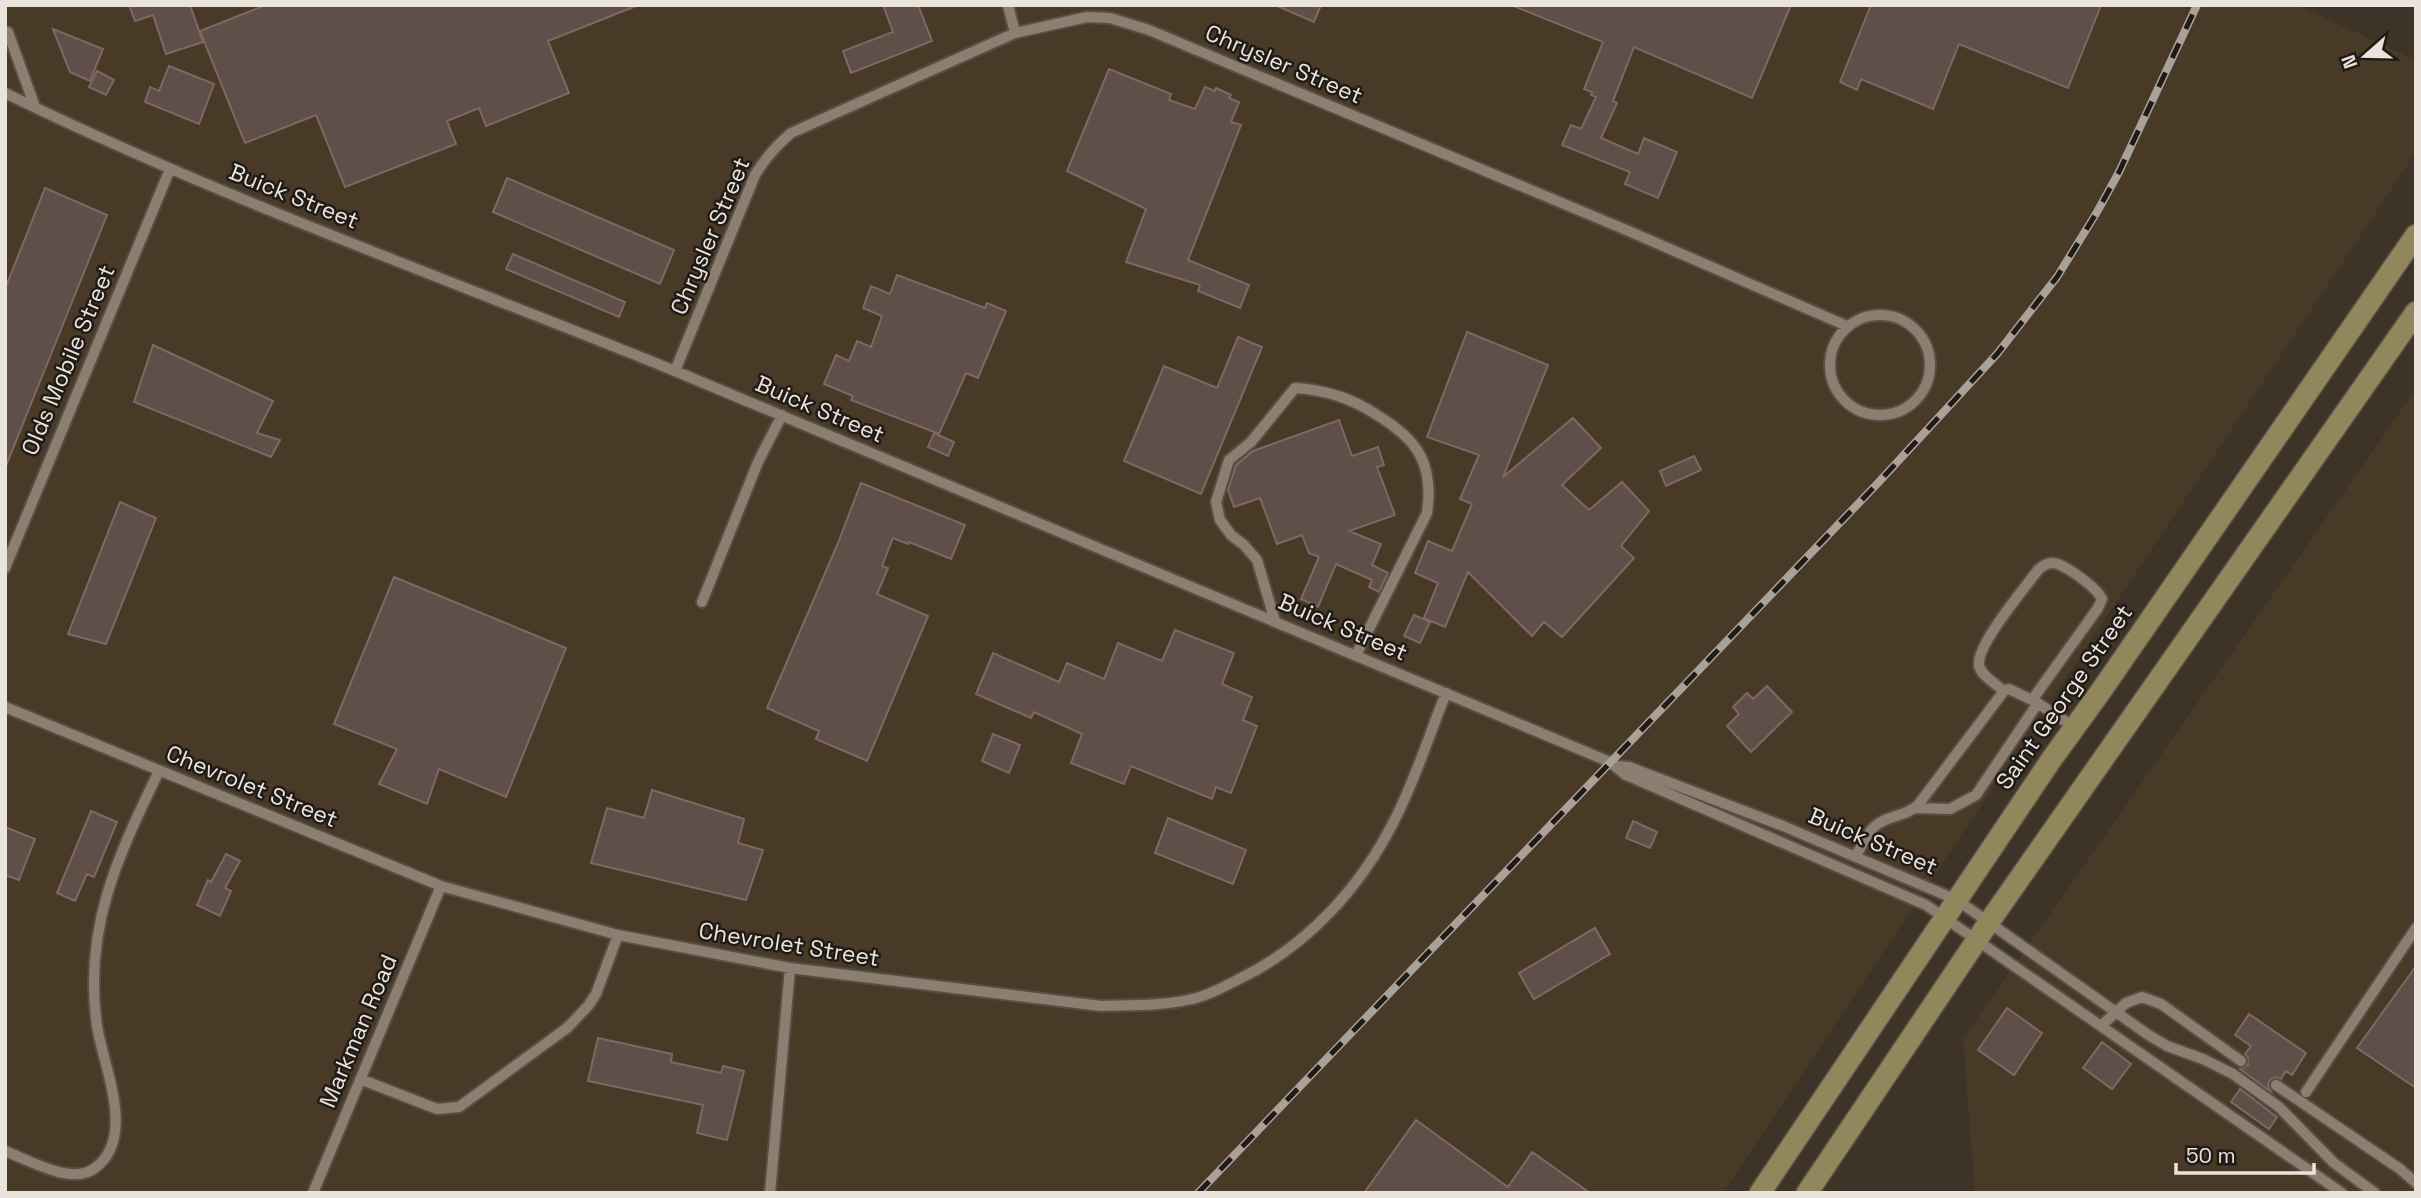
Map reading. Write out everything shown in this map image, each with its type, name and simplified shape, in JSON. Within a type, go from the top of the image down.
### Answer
[{"type":"main road","name":"Saint George Street","points":[[1760,1193],[2074,727],[2416,235]]},
{"type":"main road","points":[[1807,1193],[1983,931],[2416,312]]},
{"type":"lane","points":[[1008,5],[1015,33]]},
{"type":"lane","points":[[1109,5],[1110,18]]},
{"type":"lane","name":"Chrysler Street","points":[[675,371],[755,175],[772,150],[791,133],[1015,33],[1087,17],[1110,18],[1149,30],[1619,227],[1847,326]]},
{"type":"lane","points":[[8,32],[35,107]]},
{"type":"lane","name":"Buick Street","points":[[5,93],[170,169],[782,415],[1618,766],[1629,767],[1856,856],[1957,900],[1983,931]]},
{"type":"lane","name":"Olds Mobile Street","points":[[5,568],[170,169]]},
{"type":"lane","points":[[1882,314],[1900,318],[1916,329],[1926,344],[1930,362],[1928,381],[1919,397],[1905,409],[1887,415],[1868,415],[1852,407],[1838,394],[1831,377],[1830,358],[1835,341],[1847,326],[1863,317],[1882,314]]},
{"type":"lane","points":[[1275,621],[1257,560],[1231,535],[1220,520],[1216,499],[1229,460],[1251,442],[1295,388],[1322,390],[1361,404],[1403,431],[1419,454],[1429,481],[1427,513],[1356,655]]},
{"type":"lane","points":[[702,602],[758,462],[782,415]]},
{"type":"lane","points":[[1856,856],[1873,827],[1915,808],[1950,809],[1976,795],[2102,599],[2098,591],[2056,563],[2046,564],[2038,570],[1985,643],[1978,663],[1981,672],[2004,691]]},
{"type":"lane","points":[[1915,808],[2004,691],[2010,689],[2074,727]]},
{"type":"lane","name":"Chevrolet Street","points":[[5,707],[441,886],[618,936],[790,968],[1101,1006],[1147,1005],[1193,999],[1254,972],[1291,949],[1338,904],[1357,880],[1395,820],[1446,693]]},
{"type":"lane","name":"Buick Street","points":[[1618,766],[1626,775],[1910,896],[1945,918],[1983,931]]},
{"type":"lane","points":[[5,1151],[67,1175],[81,1175],[96,1168],[112,1144],[116,1110],[97,1027],[94,965],[96,940],[103,905],[122,848],[159,771]]},
{"type":"lane","name":"Markman Road","points":[[313,1193],[441,886]]},
{"type":"lane","points":[[2306,1092],[2416,928]]},
{"type":"lane","points":[[1983,931],[2168,1046],[2203,1059],[2241,1080],[2279,1107],[2334,1163],[2375,1193]]},
{"type":"lane","points":[[1983,931],[2101,1026],[2342,1193]]},
{"type":"lane","points":[[360,1079],[437,1109],[459,1107],[567,1028],[588,1006],[596,994],[618,936]]},
{"type":"lane","points":[[770,1193],[790,968]]},
{"type":"lane","points":[[2101,1026],[2115,1012],[2134,999],[2143,997],[2153,1000],[2241,1061]]},
{"type":"lane","points":[[2276,1085],[2400,1169],[2416,1184]]},
{"type":"shaded area","points":[[5,5],[2297,5],[2416,60],[2416,152],[1723,1193],[5,1193]]},
{"type":"shaded area","points":[[2416,389],[2416,1193],[1975,1193],[1963,1039]]},
{"type":"building","points":[[129,5],[190,5],[203,42],[166,54],[153,15],[135,21]]},
{"type":"building","points":[[266,5],[636,6],[548,41],[569,93],[486,126],[479,108],[447,121],[456,144],[345,187],[316,115],[245,143],[200,31]]},
{"type":"building","points":[[883,5],[918,5],[932,41],[851,73],[843,51],[893,32]]},
{"type":"building","points":[[1275,5],[1321,5],[1314,22]]},
{"type":"building","points":[[1511,5],[1791,5],[1752,98],[1634,47],[1613,101],[1617,103],[1601,138],[1638,154],[1644,138],[1677,152],[1658,198],[1625,184],[1630,172],[1562,145],[1571,125],[1581,129],[1596,97],[1584,89],[1603,42]]},
{"type":"building","points":[[1871,5],[2101,5],[2068,88],[1959,44],[1933,109],[1861,79],[1857,90],[1840,82]]},
{"type":"building","points":[[53,29],[103,49],[90,81],[70,72]]},
{"type":"building","points":[[169,66],[214,84],[199,124],[145,102],[150,87],[159,91]]},
{"type":"building","points":[[1109,69],[1171,94],[1169,100],[1195,109],[1205,87],[1215,91],[1216,88],[1239,102],[1231,122],[1241,125],[1188,260],[1249,285],[1240,308],[1198,291],[1200,285],[1126,262],[1146,209],[1067,171]]},
{"type":"building","points":[[97,71],[114,80],[106,95],[89,87]]},
{"type":"building","points":[[507,178],[674,250],[660,284],[493,212]]},
{"type":"building","points":[[45,188],[107,215],[6,466],[5,289]]},
{"type":"building","points":[[513,254],[625,302],[619,317],[506,269]]},
{"type":"building","points":[[897,275],[985,308],[987,303],[1006,311],[978,378],[966,373],[939,434],[851,400],[853,396],[824,384],[836,355],[849,361],[857,341],[871,347],[882,316],[863,308],[871,286],[890,294]]},
{"type":"building","points":[[1467,332],[1548,365],[1503,477],[1573,418],[1601,448],[1562,485],[1589,510],[1622,482],[1649,511],[1621,546],[1634,558],[1562,637],[1544,622],[1532,636],[1468,572],[1445,627],[1424,618],[1438,583],[1415,573],[1428,541],[1452,551],[1472,504],[1460,499],[1479,455],[1427,437]]},
{"type":"building","points":[[1238,337],[1262,347],[1201,494],[1124,461],[1164,366],[1217,388]]},
{"type":"building","points":[[153,345],[273,401],[257,433],[280,440],[271,457],[134,402]]},
{"type":"building","points":[[1339,420],[1352,456],[1378,447],[1384,465],[1377,467],[1395,515],[1349,531],[1381,544],[1372,565],[1388,573],[1379,592],[1369,587],[1372,580],[1336,564],[1318,607],[1301,599],[1319,557],[1309,553],[1302,535],[1277,544],[1260,498],[1234,507],[1228,490],[1236,465],[1253,451]]},
{"type":"building","points":[[934,433],[954,442],[948,456],[928,447]]},
{"type":"building","points":[[1694,456],[1701,470],[1666,486],[1660,471]]},
{"type":"building","points":[[861,483],[965,525],[951,559],[893,538],[882,566],[888,568],[877,594],[928,616],[867,761],[816,739],[819,731],[767,708]]},
{"type":"building","points":[[120,502],[156,518],[106,644],[68,634]]},
{"type":"building","points":[[394,577],[566,648],[506,797],[439,769],[427,804],[379,784],[397,749],[334,724]]},
{"type":"building","points":[[1414,615],[1430,622],[1420,643],[1404,636]]},
{"type":"building","points":[[1175,630],[1234,653],[1222,684],[1252,697],[1243,720],[1257,726],[1231,793],[1216,787],[1212,799],[1131,766],[1124,784],[1071,763],[1082,734],[1034,712],[1031,718],[976,694],[993,653],[1059,682],[1067,663],[1104,679],[1118,643],[1162,661]]},
{"type":"building","points":[[1767,686],[1792,712],[1751,752],[1727,726],[1739,714],[1733,707],[1747,693],[1753,699]]},
{"type":"building","points":[[993,734],[1020,745],[1009,773],[982,761]]},
{"type":"building","points":[[652,790],[744,819],[738,843],[763,850],[746,900],[591,863],[607,808],[644,818]]},
{"type":"building","points":[[91,811],[117,822],[94,877],[87,874],[75,901],[57,893]]},
{"type":"building","points":[[1168,818],[1246,850],[1233,884],[1155,853]]},
{"type":"building","points":[[1633,821],[1657,832],[1650,848],[1626,838]]},
{"type":"building","points":[[5,827],[35,839],[19,880],[5,875]]},
{"type":"building","points":[[226,854],[240,861],[225,888],[231,891],[220,916],[197,905],[208,880],[211,882]]},
{"type":"building","points":[[1595,928],[1610,954],[1534,999],[1519,973]]},
{"type":"building","points":[[2416,966],[2416,1088],[2357,1048]]},
{"type":"building","points":[[2007,1008],[2042,1033],[2014,1075],[1978,1050]]},
{"type":"building","points":[[2249,1014],[2306,1053],[2292,1075],[2286,1071],[2281,1079],[2276,1077],[2270,1080],[2268,1085],[2271,1092],[2240,1069],[2248,1065],[2245,1054],[2251,1046],[2235,1035]]},
{"type":"building","points":[[598,1038],[672,1054],[671,1062],[721,1073],[723,1066],[744,1071],[727,1140],[697,1133],[703,1105],[588,1081]]},
{"type":"building","points":[[2102,1042],[2131,1064],[2112,1089],[2083,1068]]},
{"type":"building","points":[[2240,1089],[2277,1117],[2269,1129],[2231,1102]]},
{"type":"building","points":[[1416,1120],[1508,1187],[1532,1152],[1590,1193],[1364,1193]]},
{"type":"railway","points":[[1198,1193],[1877,484],[1997,354],[2057,277],[2097,212],[2119,172],[2197,5]]}]
